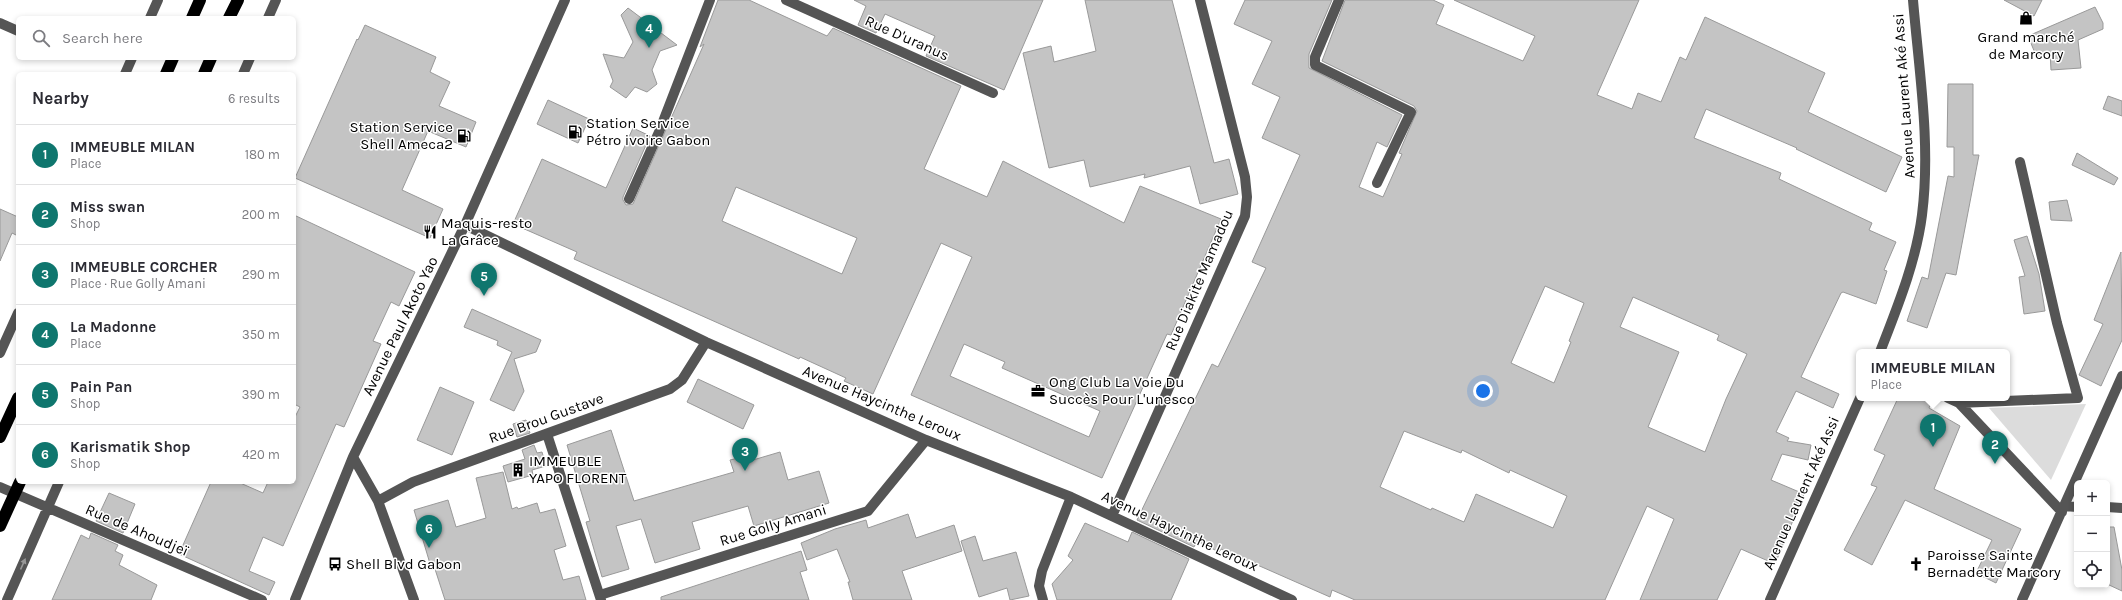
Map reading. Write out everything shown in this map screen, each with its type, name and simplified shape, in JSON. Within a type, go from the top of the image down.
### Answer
[{"type":"highway","points":[[193,16],[200,0]]},
{"type":"highway","points":[[230,16],[238,0]]},
{"type":"highway","points":[[167,72],[172,60]]},
{"type":"highway","points":[[205,72],[210,60]]},
{"type":"highway","points":[[0,437],[16,402]]},
{"type":"highway","points":[[0,526],[19,484]]},
{"type":"street","points":[[151,16],[158,0]]},
{"type":"street","points":[[269,16],[276,0]]},
{"type":"street","name":"Avenue Paul Akoto Yao","points":[[294,600],[354,457],[465,225],[565,0]]},
{"type":"street","points":[[629,199],[659,132],[710,0]]},
{"type":"street","name":"Rue D'uranus","points":[[786,0],[993,93]]},
{"type":"street","name":"Rue Diakite Mamadou","points":[[1112,516],[1245,216],[1245,177],[1200,0]]},
{"type":"street","points":[[1339,0],[1315,57],[1315,65],[1411,112],[1377,183]]},
{"type":"street","name":"Avenue Laurent Aké Assi","points":[[1881,349],[1912,261],[1922,217],[1925,180],[1925,143],[1913,0]]},
{"type":"street","points":[[0,23],[16,31]]},
{"type":"street","points":[[126,72],[131,60]]},
{"type":"street","points":[[244,72],[249,60]]},
{"type":"street","points":[[2010,401],[2078,398],[2057,323],[2020,162]]},
{"type":"street","name":"Avenue Haycinthe Leroux","points":[[465,225],[706,342],[926,440],[1071,497],[1292,600]]},
{"type":"street","points":[[0,353],[16,317]]},
{"type":"street","name":"Rue Brou Gustave","points":[[378,502],[413,482],[670,389],[682,380],[706,342]]},
{"type":"street","points":[[2022,600],[2122,376]]},
{"type":"street","points":[[2115,392],[2122,401]]},
{"type":"street","name":"Avenue Laurent Aké Assi","points":[[1770,600],[1859,401]]},
{"type":"street","points":[[1955,401],[1959,403],[2063,509]]},
{"type":"street","points":[[1959,403],[2007,401]]},
{"type":"street","points":[[547,434],[600,598]]},
{"type":"street","name":"Rue Golly Amani","points":[[600,598],[868,511],[926,440]]},
{"type":"street","points":[[354,457],[378,502],[390,530],[414,600]]},
{"type":"street","points":[[7,600],[58,484]]},
{"type":"street","name":"Rue de Ahoudjeï","points":[[0,488],[262,600]]},
{"type":"street","points":[[1043,600],[1039,586],[1042,571],[1071,497]]},
{"type":"street","points":[[2063,509],[2074,507]]},
{"type":"street","points":[[2110,507],[2122,508]]},
{"type":"shaded area","points":[[2086,404],[2051,480],[1989,408]]},
{"type":"building","points":[[718,0],[749,0],[827,36],[833,28],[961,86],[924,169],[987,197],[1003,161],[1124,223],[1140,186],[1221,219],[1171,335],[1167,334],[1102,478],[911,395],[972,257],[941,243],[873,394],[844,381],[846,378],[800,357],[799,359],[574,259],[577,252],[513,224],[542,159],[606,188],[633,128],[650,136],[623,197],[626,205],[633,204],[704,44],[700,47]],"holes":[[[736,187],[857,238],[842,274],[722,221]],[[964,344],[1005,362],[1002,368],[1100,411],[1089,437],[950,376]]]},
{"type":"building","points":[[854,0],[1043,0],[1004,90],[926,56],[935,36],[885,14],[876,33],[858,25],[866,6]]},
{"type":"building","points":[[1085,0],[1172,0],[1214,163],[1229,159],[1238,194],[1200,204],[1190,166],[1144,178],[1145,174],[1090,187],[1084,160],[1049,168],[1023,53],[1051,46],[1054,62],[1096,51]]},
{"type":"building","points":[[1245,0],[1332,0],[1309,54],[1309,68],[1402,115],[1387,147],[1377,142],[1359,187],[1383,197],[1402,154],[1399,153],[1417,111],[1414,106],[1322,61],[1345,0],[1433,0],[1444,5],[1436,24],[1523,61],[1535,36],[1454,0],[1639,0],[1597,95],[1632,109],[1638,93],[1661,102],[1680,57],[1686,60],[1705,17],[1825,73],[1808,112],[1902,157],[1886,192],[1796,149],[1797,148],[1706,109],[1694,138],[1781,173],[1779,179],[1872,223],[1869,230],[1896,242],[1884,270],[1887,271],[1876,304],[1843,292],[1841,293],[1801,377],[1839,394],[1833,408],[1796,391],[1776,432],[1789,438],[1787,441],[1811,445],[1808,460],[1782,454],[1771,480],[1804,494],[1775,564],[1741,549],[1717,600],[1640,600],[1674,519],[1647,506],[1605,600],[1355,600],[1332,590],[1330,597],[1221,549],[1219,552],[1197,541],[1194,547],[1137,520],[1212,364],[1218,367],[1266,268],[1252,262],[1300,155],[1262,138],[1280,97],[1252,84],[1272,41],[1234,24]],"holes":[[[1545,286],[1584,303],[1569,341],[1571,342],[1554,383],[1511,363]],[[1633,297],[1719,335],[1717,340],[1747,354],[1726,399],[1705,452],[1648,427],[1679,352],[1620,327]],[[1404,431],[1461,453],[1462,450],[1509,473],[1510,470],[1567,496],[1553,528],[1476,494],[1464,522],[1432,508],[1431,510],[1380,487]]]},
{"type":"building","points":[[2004,0],[2042,0],[2034,16]]},
{"type":"building","points":[[2095,7],[2103,23],[2103,29],[2078,40],[2081,68],[2051,70],[2050,52],[2037,58],[2028,36]]},
{"type":"building","points":[[628,8],[677,45],[660,51],[652,70],[657,84],[647,92],[635,87],[626,98],[610,87],[613,81],[603,54],[624,58],[633,42],[621,15]]},
{"type":"building","points":[[365,25],[436,57],[430,72],[450,82],[439,106],[476,122],[466,147],[428,131],[402,190],[443,209],[430,238],[296,178],[357,39],[358,40]]},
{"type":"building","points":[[1948,84],[1973,84],[1973,155],[1979,155],[1956,275],[1946,273],[1927,328],[1907,321],[1922,277],[1928,279],[1948,176],[1954,177],[1954,147],[1947,147]]},
{"type":"building","points":[[2108,96],[2122,101],[2122,116],[2103,109]]},
{"type":"building","points":[[548,100],[589,119],[578,143],[537,124]]},
{"type":"building","points":[[2077,153],[2118,178],[2114,185],[2072,165]]},
{"type":"building","points":[[2067,200],[2072,221],[2051,220],[2049,202]]},
{"type":"building","points":[[0,209],[16,216],[16,235],[12,233],[0,261]]},
{"type":"building","points":[[296,216],[415,272],[399,306],[391,302],[373,341],[381,344],[344,427],[336,424],[283,546],[263,537],[249,571],[275,582],[269,595],[179,554],[210,484],[243,484],[263,493],[267,484],[296,484],[296,415],[300,407],[296,405]]},
{"type":"building","points":[[2027,236],[2039,274],[2045,311],[2024,314],[2019,277],[2025,276],[2014,240]]},
{"type":"building","points":[[2121,252],[2122,340],[2101,386],[2079,375],[2103,324],[2094,320]]},
{"type":"building","points":[[472,309],[541,340],[536,352],[514,359],[524,391],[514,411],[490,400],[512,352],[497,345],[498,341],[464,327]]},
{"type":"building","points":[[698,379],[754,405],[743,429],[687,402]]},
{"type":"building","points":[[440,387],[474,402],[452,455],[417,440]]},
{"type":"building","points":[[1897,401],[1927,401],[1931,403],[1929,408],[1960,426],[1934,489],[2021,529],[1996,583],[1976,573],[1992,540],[1905,500],[1872,565],[1844,550],[1877,487],[1871,485],[1885,455],[1874,450]]},
{"type":"building","points":[[526,420],[530,433],[517,437],[513,424]]},
{"type":"building","points":[[611,430],[634,501],[734,472],[730,460],[751,455],[753,460],[780,452],[788,480],[819,471],[829,503],[754,526],[748,506],[692,522],[700,549],[655,563],[641,519],[616,526],[629,569],[602,577],[586,522],[590,521],[567,445]]},
{"type":"building","points":[[534,445],[537,453],[542,452],[546,466],[532,470],[533,475],[508,482],[503,466],[525,459],[522,450]]},
{"type":"building","points":[[503,472],[512,509],[517,507],[518,509],[537,503],[540,513],[555,509],[566,546],[554,550],[563,580],[579,576],[586,600],[445,600],[434,566],[431,567],[414,510],[448,500],[456,527],[486,518],[476,478]]},
{"type":"building","points":[[109,493],[135,504],[123,533],[96,521]]},
{"type":"building","points":[[908,514],[916,538],[954,525],[962,551],[902,571],[912,600],[853,600],[848,582],[850,582],[837,549],[807,560],[801,543],[835,529],[866,520],[868,528]]},
{"type":"building","points":[[1085,523],[1128,542],[1132,532],[1189,559],[1171,600],[1057,600],[1052,584],[1073,560],[1068,556]]},
{"type":"building","points":[[2110,527],[2114,527],[2122,570],[2122,591],[2110,585]]},
{"type":"building","points":[[91,533],[118,545],[115,551],[123,555],[119,565],[157,585],[151,600],[52,600],[81,535],[89,539]]},
{"type":"building","points":[[975,536],[983,561],[1016,552],[1029,596],[1010,600],[1007,588],[979,597],[961,541]]},
{"type":"building","points":[[801,551],[807,570],[800,572],[809,600],[661,600],[661,597]]},
{"type":"place","name":"Grand marché de Marcory","points":[[2026,18]]},
{"type":"place","name":"La Madonne","points":[[649,48]]},
{"type":"place","name":"Station Service Pétro ivoire Gabon","points":[[575,132]]},
{"type":"place","name":"Station Service Shell Ameca2","points":[[464,136]]},
{"type":"place","name":"Maquis-resto La Grâce","points":[[430,232]]},
{"type":"place","name":"Pain Pan","points":[[484,296]]},
{"type":"place","name":"Ong Club La Voie Du Succès Pour L'unesco","points":[[1038,391]]},
{"type":"place","name":"IMMEUBLE MILAN","points":[[1933,447]]},
{"type":"place","name":"Miss swan","points":[[1995,464]]},
{"type":"place","name":"IMMEUBLE YAPO FLORENT","points":[[518,470]]},
{"type":"place","name":"IMMEUBLE CORCHER","points":[[745,471]]},
{"type":"place","name":"Karismatik Shop","points":[[429,548]]},
{"type":"place","name":"Shell Blvd Gabon","points":[[335,564]]},
{"type":"place","name":"Paroisse Sainte Bernadette Marcory","points":[[1916,564]]}]
